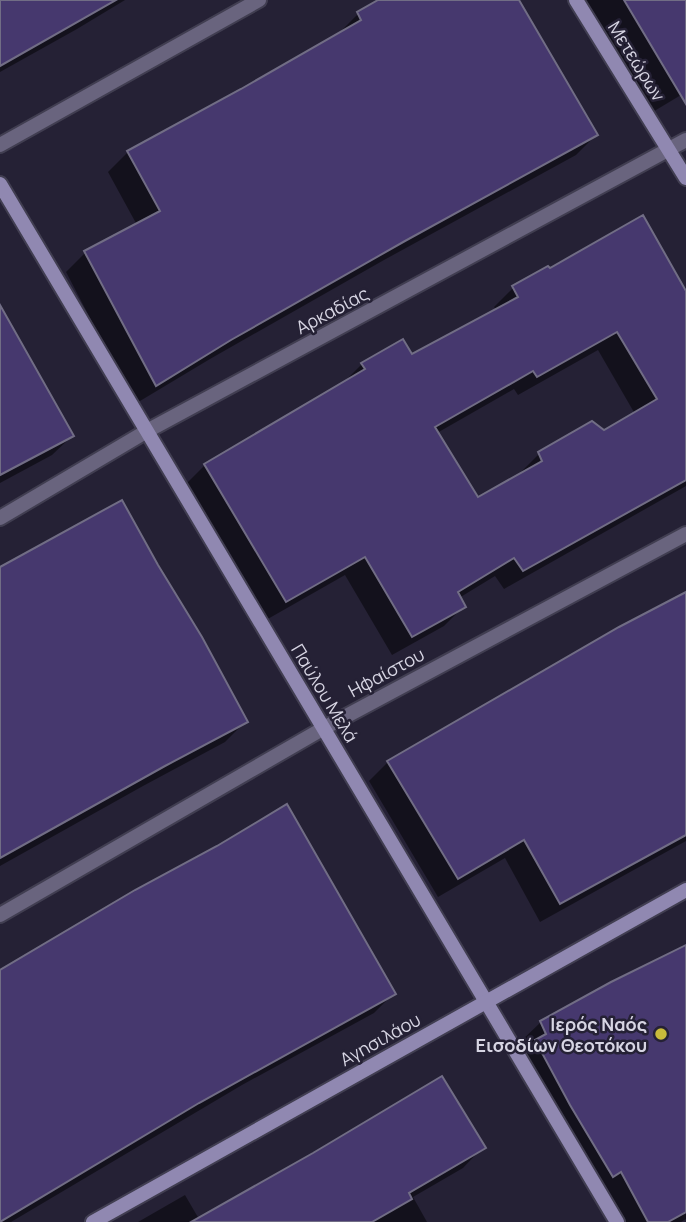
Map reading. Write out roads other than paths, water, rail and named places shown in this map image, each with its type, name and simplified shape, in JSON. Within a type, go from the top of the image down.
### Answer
[{"type":"street","points":[[0,145],[258,0]]},
{"type":"street","name":"Μετεώρων","points":[[576,0],[686,178]]},
{"type":"street","name":"Αρκαδίας","points":[[0,518],[147,431],[686,140]]},
{"type":"street","name":"Παύλου Μελά","points":[[0,184],[617,1222]]},
{"type":"street","name":"Ηφαίστου","points":[[0,915],[324,728],[686,534]]},
{"type":"street","name":"Αγησιλάου","points":[[93,1222],[686,890]]},
{"type":"place","name":"Ιερός Ναός Εισοδίων Θεοτόκου","points":[[661,1034]]}]
